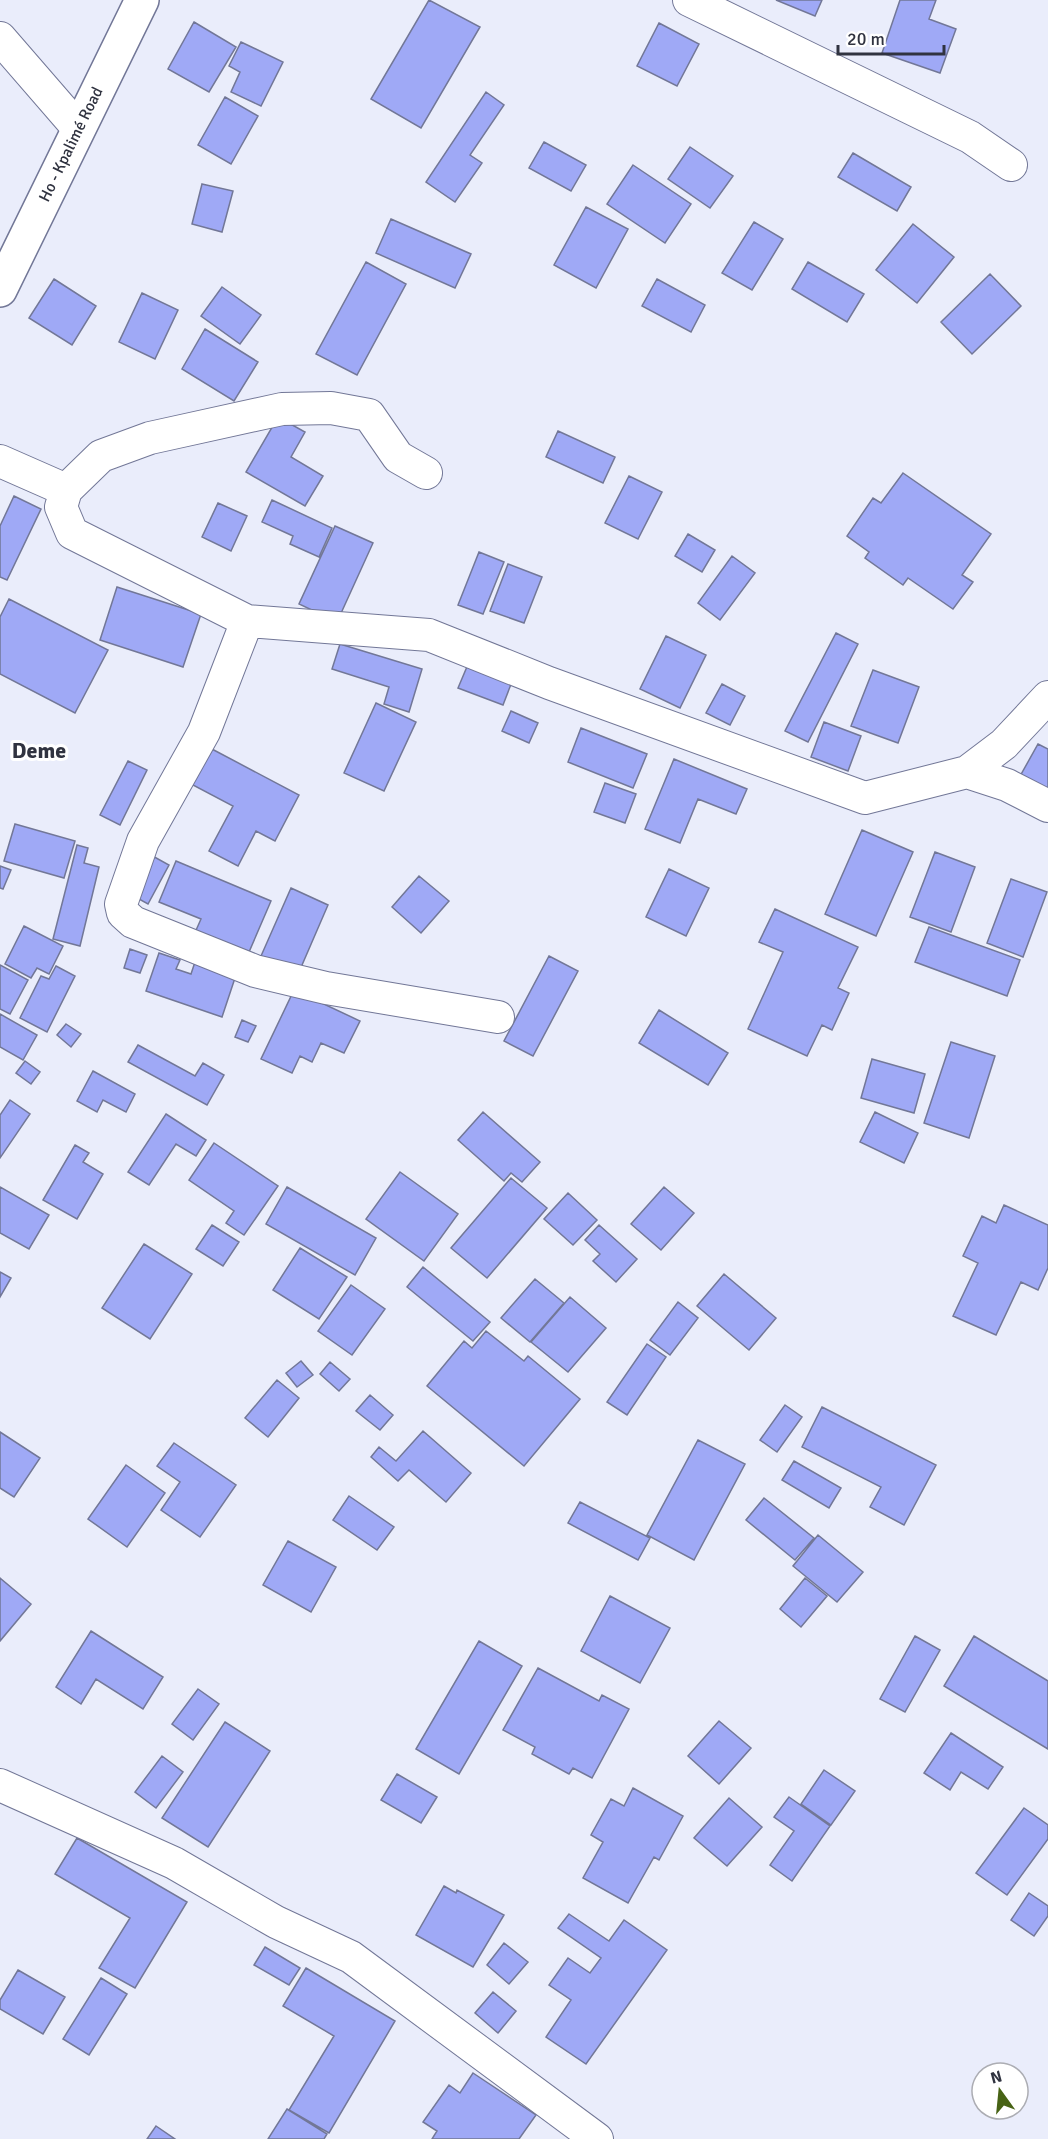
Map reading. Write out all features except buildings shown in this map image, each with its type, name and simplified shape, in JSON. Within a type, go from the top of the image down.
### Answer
[{"type":"main road","name":"Ho - Kpalimé Road","points":[[0,290],[142,0]]},
{"type":"street","points":[[689,0],[970,137],[1011,165]]},
{"type":"street","points":[[0,38],[78,128]]},
{"type":"street","points":[[426,472],[398,457],[369,415],[330,408],[282,410],[150,438],[100,456],[66,490],[61,507],[72,532],[247,621],[429,635],[549,683],[865,798],[967,772],[1004,744],[1048,697]]},
{"type":"street","points":[[0,461],[66,490]]},
{"type":"street","points":[[247,621],[204,732],[143,841],[121,904],[123,913],[133,922],[255,971],[326,988],[498,1017]]},
{"type":"street","points":[[967,772],[1007,785],[1048,806]]},
{"type":"street","points":[[0,1785],[174,1863],[276,1922],[351,1957],[597,2139]]},
{"type":"district","name":"Deme","points":[[39,750]]}]
